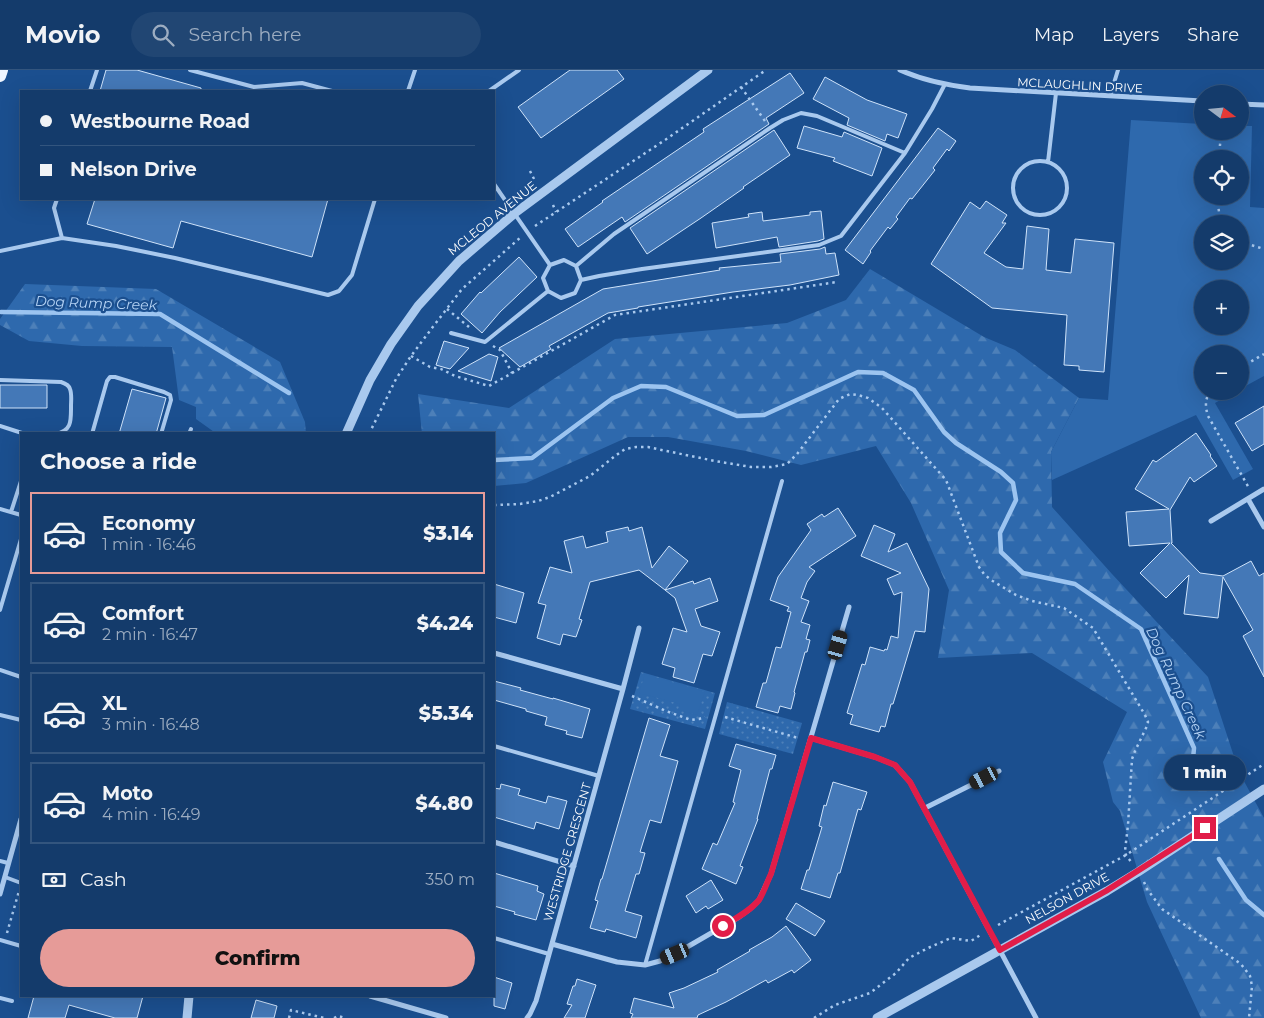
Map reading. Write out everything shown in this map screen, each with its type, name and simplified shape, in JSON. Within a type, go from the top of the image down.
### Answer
[{"type":"main road","points":[[0,76],[2,70]]},
{"type":"street","name":"MCLEOD AVENUE","points":[[347,432],[370,380],[391,344],[418,306],[459,261],[515,213],[708,70]]},
{"type":"street","name":"MCLAUGHLIN DRIVE","points":[[900,70],[945,84],[996,91],[1194,101]]},
{"type":"street","points":[[1249,104],[1264,105]]},
{"type":"street","points":[[1211,521],[1264,489]]},
{"type":"street","points":[[1250,497],[1264,527]]},
{"type":"street","points":[[552,944],[618,962],[645,965],[675,954],[739,917],[759,900],[771,874],[849,607]]},
{"type":"street","name":"WESTRIDGE CRESCENT","points":[[526,1018],[536,1001],[639,628]]},
{"type":"street","points":[[495,653],[623,689]]},
{"type":"street","points":[[811,738],[895,765],[910,782],[1036,1018]]},
{"type":"street","points":[[925,808],[999,771]]},
{"type":"street","name":"NELSON DRIVE","points":[[877,1018],[1106,891],[1264,789]]},
{"type":"street","points":[[0,894],[20,828]]},
{"type":"street","points":[[495,842],[574,866]]},
{"type":"street","points":[[186,1015],[190,997]]},
{"type":"street","points":[[373,997],[446,1018]]},
{"type":"lane","points":[[90,90],[96,70]]},
{"type":"lane","points":[[190,70],[254,87],[302,83],[328,90]]},
{"type":"lane","points":[[408,90],[415,70]]},
{"type":"lane","points":[[489,90],[519,70]]},
{"type":"lane","points":[[1110,96],[1118,70]]},
{"type":"lane","points":[[581,280],[633,270],[820,245],[841,236],[905,153],[945,84]]},
{"type":"lane","points":[[1048,162],[1056,93]]},
{"type":"lane","points":[[576,266],[614,234],[770,128],[783,120],[801,113],[817,116],[905,153]]},
{"type":"lane","points":[[1037,161],[1048,162],[1058,167],[1065,176],[1068,187],[1066,198],[1059,208],[1050,214],[1038,215],[1028,212],[1019,205],[1014,194],[1014,183],[1018,172],[1026,165],[1037,161]]},
{"type":"lane","points":[[495,185],[550,265]]},
{"type":"lane","points":[[57,200],[54,208],[62,238]]},
{"type":"lane","points":[[0,251],[62,238],[116,246],[175,258],[328,295],[339,290],[352,275],[375,200]]},
{"type":"lane","points":[[564,260],[576,266],[581,280],[575,293],[561,298],[548,291],[543,278],[550,265],[564,260]]},
{"type":"lane","points":[[452,333],[485,342],[548,291]]},
{"type":"lane","points":[[93,432],[106,380],[110,377],[170,395],[171,400],[162,432]]},
{"type":"lane","points":[[0,380],[61,382],[66,384],[71,390],[71,422],[68,428],[62,432]]},
{"type":"lane","points":[[0,426],[20,432]]},
{"type":"lane","points":[[645,965],[782,481]]},
{"type":"lane","points":[[11,512],[20,484]]},
{"type":"lane","points":[[0,509],[20,515]]},
{"type":"lane","points":[[0,610],[20,542]]},
{"type":"lane","points":[[0,670],[20,677]]},
{"type":"lane","points":[[0,715],[20,720]]},
{"type":"lane","points":[[495,746],[599,776]]},
{"type":"lane","points":[[0,861],[8,863]]},
{"type":"lane","points":[[5,877],[20,883]]},
{"type":"lane","points":[[495,938],[549,954]]},
{"type":"lane","points":[[2,940],[20,946]]},
{"type":"lane","points":[[0,998],[12,1001]]},
{"type":"path","points":[[370,432],[396,379],[411,356],[462,289],[527,232],[766,70]]},
{"type":"path","points":[[741,87],[770,128]]},
{"type":"path","points":[[530,171],[534,179]]},
{"type":"path","points":[[553,205],[556,212]]},
{"type":"path","points":[[1249,244],[1264,249]]},
{"type":"path","points":[[411,356],[430,367],[489,386],[615,315],[838,282]]},
{"type":"path","points":[[1249,363],[1264,354]]},
{"type":"path","points":[[495,505],[520,504],[550,497],[590,476],[625,449],[636,447],[648,447],[751,467],[771,467],[787,464],[797,454],[838,400],[850,394],[858,394],[868,398],[882,408],[946,480],[979,567],[984,574],[1024,599],[1064,608],[1093,628],[1148,722],[1132,760],[1129,819],[1125,845],[1126,855],[1162,909],[1241,964],[1250,976],[1252,986],[1249,1018]]},
{"type":"path","points":[[1206,400],[1205,406],[1208,416],[1250,497]]},
{"type":"path","points":[[1004,922],[1126,855],[1264,764]]},
{"type":"path","points":[[2,940],[20,886]]},
{"type":"path","points":[[814,1018],[834,1005],[870,993],[884,983],[909,958],[928,948],[951,938],[971,941]]},
{"type":"path","points":[[289,1018],[291,1010],[324,1018]]},
{"type":"path","points":[[334,1018],[338,1016],[345,1018]]},
{"type":"green space","points":[[1131,120],[1194,124],[1194,140],[1249,140],[1249,126],[1252,126],[1250,207],[1264,208],[1264,376],[1249,384],[1249,345],[1194,345],[1194,400],[1220,400],[1215,403],[1253,469],[1233,480],[1196,415],[1052,480],[1051,452],[1079,398],[1108,400]]},
{"type":"green space","points":[[870,269],[984,337],[1015,350],[1079,398],[1051,452],[1052,507],[1208,677],[1239,772],[1264,818],[1264,1018],[1201,1018],[1147,902],[1120,811],[1113,802],[1103,762],[1127,712],[1032,653],[938,658],[949,590],[911,503],[876,446],[801,465],[746,451],[668,437],[628,437],[526,483],[495,486],[495,432],[422,432],[418,394],[509,408],[615,339],[787,323],[846,300]]},
{"type":"green space","points":[[25,284],[156,289],[280,362],[305,422],[306,432],[214,432],[196,419],[196,407],[179,400],[172,347],[82,346],[29,341],[0,325],[0,319]]},
{"type":"green space","points":[[641,672],[715,693],[705,729],[630,709]]},
{"type":"green space","points":[[645,674],[705,692],[697,715],[678,710],[680,704],[639,693]]},
{"type":"green space","points":[[727,702],[802,723],[793,754],[719,734]]},
{"type":"building","points":[[106,70],[137,70],[201,88],[201,90],[100,90]]},
{"type":"building","points":[[570,70],[617,70],[624,79],[541,138],[518,107]]},
{"type":"building","points":[[790,73],[804,93],[766,118],[769,124],[625,222],[622,217],[578,247],[565,229],[602,201],[704,132],[703,129]]},
{"type":"building","points":[[825,77],[867,100],[907,114],[898,138],[887,134],[885,141],[847,125],[849,118],[813,99]]},
{"type":"building","points":[[804,126],[842,137],[844,132],[882,148],[872,176],[833,161],[835,158],[797,148]]},
{"type":"building","points":[[938,128],[956,141],[949,151],[947,149],[933,168],[935,170],[912,199],[910,198],[896,217],[898,219],[890,229],[888,227],[863,264],[845,250]]},
{"type":"building","points":[[774,130],[790,155],[647,254],[630,228]]},
{"type":"building","points":[[95,200],[328,200],[312,257],[181,221],[173,248],[87,224]]},
{"type":"building","points":[[986,201],[1007,215],[1002,223],[1006,223],[984,253],[1006,267],[1023,269],[1027,226],[1049,229],[1046,270],[1071,273],[1075,239],[1114,243],[1104,372],[1079,370],[1079,366],[1064,365],[1067,315],[992,308],[931,264],[970,202],[980,209]]},
{"type":"building","points":[[821,211],[824,239],[779,247],[777,237],[716,248],[712,223],[749,217],[748,214],[762,212],[763,221],[810,215],[810,212]]},
{"type":"building","points":[[825,247],[826,254],[835,253],[839,275],[790,285],[733,292],[608,313],[549,346],[551,349],[520,367],[499,348],[603,289],[720,270],[719,268],[781,262],[780,254]]},
{"type":"building","points":[[519,257],[537,277],[500,312],[482,333],[461,314],[480,292]]},
{"type":"building","points":[[444,341],[469,348],[450,369],[436,365]]},
{"type":"building","points":[[489,354],[498,357],[491,381],[458,371]]},
{"type":"building","points":[[0,385],[47,385],[47,408],[0,408]]},
{"type":"building","points":[[132,389],[166,398],[157,432],[120,432]]},
{"type":"building","points":[[1264,406],[1264,444],[1252,451],[1235,423]]},
{"type":"building","points":[[1196,433],[1217,466],[1194,482],[1190,477],[1170,510],[1171,543],[1200,573],[1223,576],[1251,561],[1259,576],[1264,573],[1264,677],[1243,636],[1253,630],[1223,577],[1218,618],[1184,614],[1189,575],[1166,598],[1140,573],[1170,543],[1129,546],[1126,512],[1169,509],[1135,489],[1153,460],[1156,462]]},
{"type":"building","points":[[838,508],[856,536],[809,567],[815,571],[807,582],[801,598],[809,601],[801,622],[810,625],[806,639],[810,640],[807,652],[805,652],[791,709],[780,706],[778,713],[756,707],[763,683],[766,683],[776,647],[781,648],[791,612],[787,611],[789,607],[770,600],[778,577],[811,530],[807,524],[822,514],[824,517]]},
{"type":"building","points":[[874,525],[895,534],[888,552],[907,543],[929,589],[925,632],[915,631],[885,727],[881,726],[879,732],[850,724],[853,715],[847,713],[862,664],[865,665],[870,647],[884,651],[885,649],[887,650],[891,636],[898,638],[902,592],[894,595],[887,579],[901,573],[861,556]]},
{"type":"building","points":[[628,527],[629,531],[642,527],[652,568],[669,546],[688,561],[665,590],[639,570],[590,582],[579,619],[582,620],[576,637],[563,634],[560,645],[537,638],[546,605],[538,603],[550,567],[572,573],[564,541],[583,536],[586,548],[608,542],[606,532]]},
{"type":"building","points":[[710,578],[718,601],[695,609],[701,626],[720,632],[712,656],[703,654],[694,683],[673,677],[675,668],[662,664],[673,628],[687,632],[675,598],[665,590],[693,581],[694,584]]},
{"type":"building","points":[[495,584],[524,593],[516,623],[495,617]]},
{"type":"building","points":[[495,681],[590,709],[582,738],[566,734],[567,731],[545,725],[547,717],[526,711],[526,709],[495,700]]},
{"type":"building","points":[[649,718],[670,725],[660,756],[678,761],[661,823],[650,820],[640,852],[645,853],[639,874],[636,874],[625,911],[642,916],[636,938],[606,929],[605,932],[590,928],[598,901],[595,900]]},
{"type":"building","points":[[736,744],[776,755],[772,769],[770,769],[758,819],[740,866],[743,867],[736,884],[702,869],[713,843],[717,845],[735,803],[733,802],[741,770],[729,766]]},
{"type":"building","points":[[833,782],[867,792],[861,810],[858,809],[840,873],[838,873],[830,898],[801,889],[822,827],[819,826],[824,805],[826,806]]},
{"type":"building","points":[[501,784],[520,789],[518,795],[546,803],[548,796],[567,801],[559,829],[536,822],[534,829],[495,817],[495,788],[500,789]]},
{"type":"building","points":[[495,873],[538,886],[537,891],[544,894],[536,920],[514,914],[515,912],[495,906]]},
{"type":"building","points":[[711,880],[723,900],[708,909],[706,906],[696,913],[686,896]]},
{"type":"building","points":[[796,903],[825,921],[815,936],[786,919]]},
{"type":"building","points":[[786,926],[811,960],[794,973],[792,970],[768,983],[766,980],[698,1015],[697,1018],[631,1018],[633,1014],[630,1013],[634,998],[674,1008],[669,993],[718,972],[717,970],[772,937]]},
{"type":"building","points":[[495,977],[512,983],[505,1009],[494,1006]]},
{"type":"building","points":[[577,979],[596,985],[585,1018],[564,1018],[572,1005],[567,1004]]},
{"type":"building","points":[[34,997],[143,997],[137,1018],[115,1018],[69,1005],[65,1018],[28,1018]]},
{"type":"building","points":[[256,1000],[277,1006],[274,1018],[251,1018]]},
{"type":"waterway","name":"Dog Rump Creek","points":[[1,312],[160,314],[289,393]]},
{"type":"waterway","name":"Dog Rump Creek","points":[[495,460],[532,458],[613,398],[641,386],[666,387],[737,416],[764,415],[858,372],[883,373],[914,390],[944,432],[956,443],[1001,472],[1013,483],[1016,500],[1000,533],[1001,552],[1023,573],[1075,584],[1141,629],[1194,748],[1192,771]]},
{"type":"waterway","points":[[1219,859],[1246,900],[1264,915]]},
{"type":"route","points":[[723,926],[750,909],[759,900],[766,887],[811,738],[895,765],[910,782],[925,808],[1000,950],[1138,872],[1205,828]]}]
